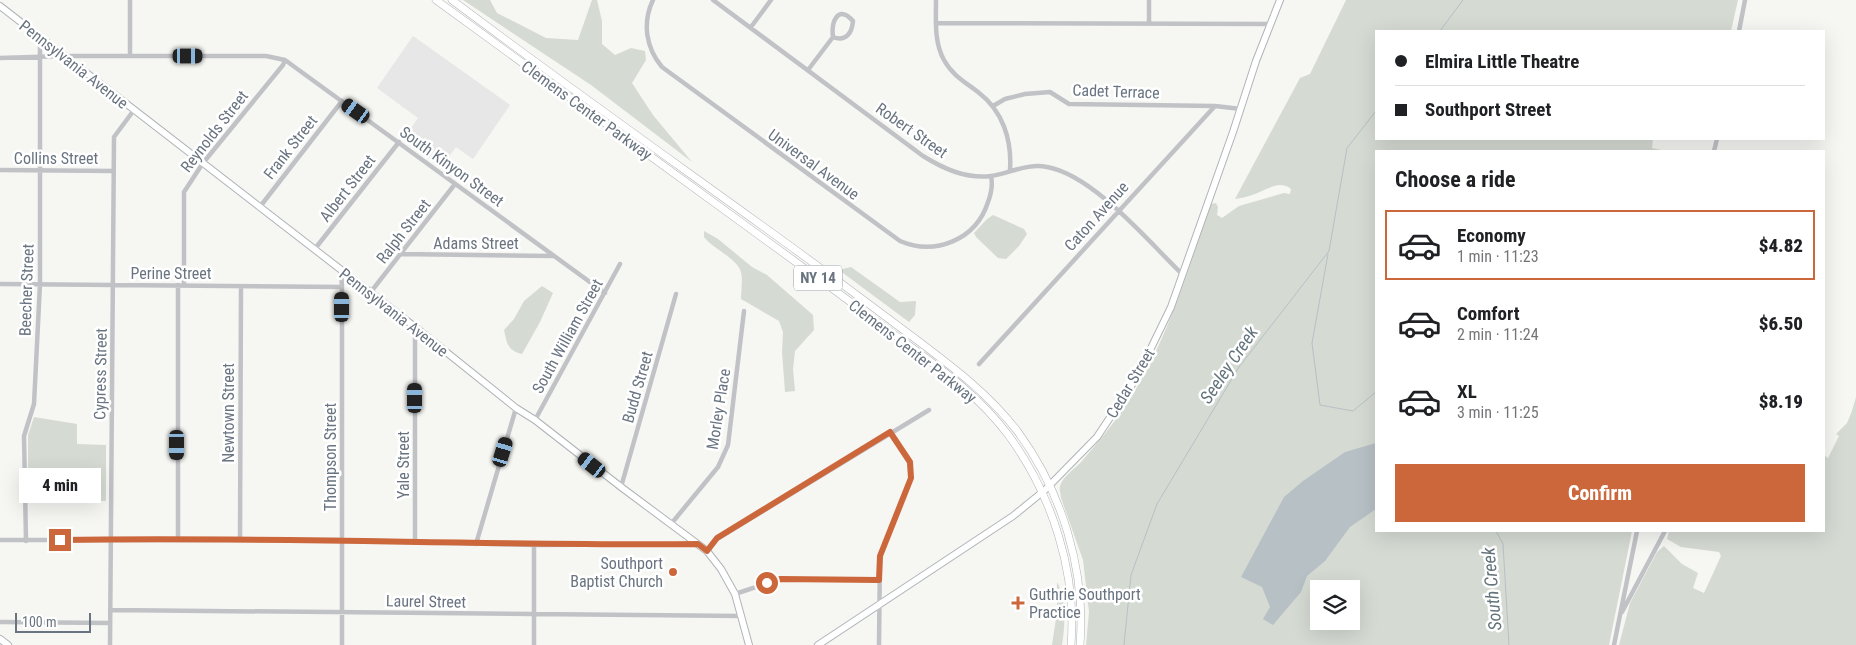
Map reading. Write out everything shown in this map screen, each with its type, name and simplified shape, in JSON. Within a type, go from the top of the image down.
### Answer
[{"type":"main road","name":"Clemens Center Parkway","points":[[436,0],[946,373],[974,396],[1004,430],[1029,468],[1046,489],[1067,570],[1072,622],[1071,645]]},
{"type":"main road","name":"Clemens Center Parkway","points":[[452,0],[959,371],[980,390],[1012,425],[1068,533],[1076,569],[1081,606],[1080,645]]},
{"type":"main road","name":"Cedar Street","points":[[818,645],[880,606],[1013,516],[1046,489],[1097,437],[1137,378],[1171,307],[1256,61],[1280,0]]},
{"type":"main road","name":"Pennsylvania Avenue","points":[[0,6],[415,327],[516,408],[535,420],[707,551],[721,569],[734,594],[749,645]]},
{"type":"main road","points":[[0,639],[8,645]]},
{"type":"street","points":[[130,0],[130,56]]},
{"type":"street","name":"Universal Avenue","points":[[653,0],[647,21],[649,46],[667,72],[900,241],[920,247],[934,247],[954,242],[965,235],[976,226],[986,208],[993,182],[992,176]]},
{"type":"street","name":"Robert Street","points":[[713,0],[923,156],[941,167],[956,173],[992,176],[1025,167],[1046,166],[1072,174],[1118,211],[1182,274]]},
{"type":"street","points":[[751,27],[771,0]]},
{"type":"street","points":[[936,0],[936,39],[948,66],[958,77],[993,106],[1000,118],[1007,134],[1010,170]]},
{"type":"street","points":[[1149,0],[1149,23]]},
{"type":"street","points":[[1739,30],[1745,0]]},
{"type":"street","points":[[808,70],[833,37],[834,19],[839,15],[845,14],[853,20],[848,36],[843,38],[833,37]]},
{"type":"street","points":[[936,23],[1271,24]]},
{"type":"street","name":"Beecher Street","points":[[26,541],[24,436],[34,404],[40,284],[40,38]]},
{"type":"street","points":[[0,58],[64,56],[266,56],[285,60]]},
{"type":"street","name":"South Kinyon Street","points":[[285,60],[604,293]]},
{"type":"street","name":"Reynolds Street","points":[[184,285],[184,192],[203,163],[283,65],[285,60]]},
{"type":"street","name":"Cadet Terrace","points":[[993,106],[1005,98],[1050,92],[1068,104],[1215,106]]},
{"type":"street","name":"Frank Street","points":[[259,208],[342,101]]},
{"type":"street","points":[[1215,106],[1240,109]]},
{"type":"street","name":"Caton Avenue","points":[[978,364],[1215,106]]},
{"type":"street","name":"Cypress Street","points":[[110,645],[114,286],[112,171],[114,137],[134,110]]},
{"type":"street","name":"Albert Street","points":[[314,250],[399,142]]},
{"type":"street","name":"Collins Street","points":[[0,170],[112,171]]},
{"type":"street","name":"Ralph Street","points":[[370,293],[455,184]]},
{"type":"street","name":"Adams Street","points":[[400,254],[553,256]]},
{"type":"street","name":"South William Street","points":[[535,420],[620,264]]},
{"type":"street","name":"Thompson Street","points":[[341,270],[342,645]]},
{"type":"street","name":"Perine Street","points":[[0,284],[342,287]]},
{"type":"street","points":[[178,285],[178,540]]},
{"type":"street","name":"Newtown Street","points":[[240,540],[241,287]]},
{"type":"street","name":"Budd Street","points":[[621,487],[676,294]]},
{"type":"street","name":"Morley Place","points":[[671,524],[718,467],[728,446],[744,311]]},
{"type":"street","name":"Yale Street","points":[[415,327],[416,542]]},
{"type":"street","points":[[476,544],[516,408]]},
{"type":"street","points":[[707,551],[717,538],[929,410]]},
{"type":"street","points":[[879,645],[880,556],[911,478],[910,462],[890,432]]},
{"type":"street","points":[[1614,645],[1637,532]]},
{"type":"street","points":[[1619,617],[1664,532]]},
{"type":"street","points":[[0,540],[342,540],[534,545],[698,544]]},
{"type":"street","points":[[534,545],[534,645]]},
{"type":"street","points":[[734,594],[780,579],[879,580]]},
{"type":"street","name":"Laurel Street","points":[[110,610],[742,616]]},
{"type":"street","points":[[0,622],[110,623]]},
{"type":"shaded area","points":[[463,0],[490,0],[497,13],[546,38],[578,40],[592,0],[597,0],[602,21],[602,44],[615,55],[631,48],[645,51],[646,60],[632,83],[653,115],[692,162],[591,85]]},
{"type":"shaded area","points":[[1346,0],[1738,0],[1731,30],[1375,30],[1375,140],[1653,140],[1652,148],[1661,150],[1375,150],[1375,532],[1632,532],[1609,645],[1086,645],[1089,612],[1083,560],[1061,498],[1060,486],[1114,422],[1146,372],[1182,289],[1211,204],[1216,203],[1218,207],[1217,215],[1222,218],[1239,206],[1284,193],[1290,194],[1291,189],[1286,186],[1277,185],[1250,196],[1235,199],[1300,78],[1310,74]]},
{"type":"shaded area","points":[[413,36],[510,105],[473,159],[456,147],[441,167],[403,140],[418,118],[377,88]]},
{"type":"shaded area","points":[[993,215],[1024,229],[1027,234],[1019,246],[1006,259],[998,258],[974,233]]},
{"type":"shaded area","points":[[704,231],[718,239],[752,267],[767,275],[813,315],[814,330],[795,351],[793,369],[795,391],[785,392],[782,352],[783,332],[779,321],[741,299],[742,278],[739,267],[704,237]]},
{"type":"shaded area","points":[[851,267],[900,302],[916,301],[915,315],[909,322],[839,270]]},
{"type":"shaded area","points":[[542,286],[553,293],[540,322],[522,354],[513,350],[508,345],[504,330],[514,319],[524,301]]},
{"type":"shaded area","points":[[1856,397],[1856,645],[1619,645],[1630,603],[1657,552],[1664,546],[1682,564],[1698,573],[1693,588],[1704,593],[1721,556],[1719,552],[1681,547],[1667,539],[1669,532],[1825,532],[1825,456],[1828,458],[1839,436],[1836,434],[1847,423]]},
{"type":"shaded area","points":[[34,417],[77,424],[77,444],[106,445],[106,501],[28,499],[28,435]]},
{"type":"shaded area","points":[[1375,443],[1375,510],[1350,527],[1325,561],[1307,576],[1301,592],[1273,625],[1263,619],[1270,607],[1262,587],[1241,577],[1284,497],[1303,481],[1345,452]]},
{"type":"shaded area","points":[[1057,582],[1064,604],[1064,630],[1062,645],[1052,645],[1057,612]]},
{"type":"waterway","name":"Seeley Creek","points":[[1441,30],[1463,0]]},
{"type":"waterway","name":"Seeley Creek","points":[[1124,645],[1131,575],[1157,504],[1239,367],[1329,251],[1347,148],[1375,112]]},
{"type":"waterway","name":"South Creek","points":[[1328,254],[1312,343],[1320,405],[1353,411],[1375,393]]},
{"type":"waterway","name":"South Creek","points":[[1497,532],[1503,544],[1509,645]]},
{"type":"place","name":"Southport Baptist Church","points":[[673,572]]},
{"type":"place","name":"Guthrie Southport Practice","points":[[1018,603]]},
{"type":"route","points":[[60,540],[342,540],[565,545],[698,544],[707,551],[717,538],[890,432],[910,462],[911,478],[880,556],[879,580],[780,579],[767,583]]}]
